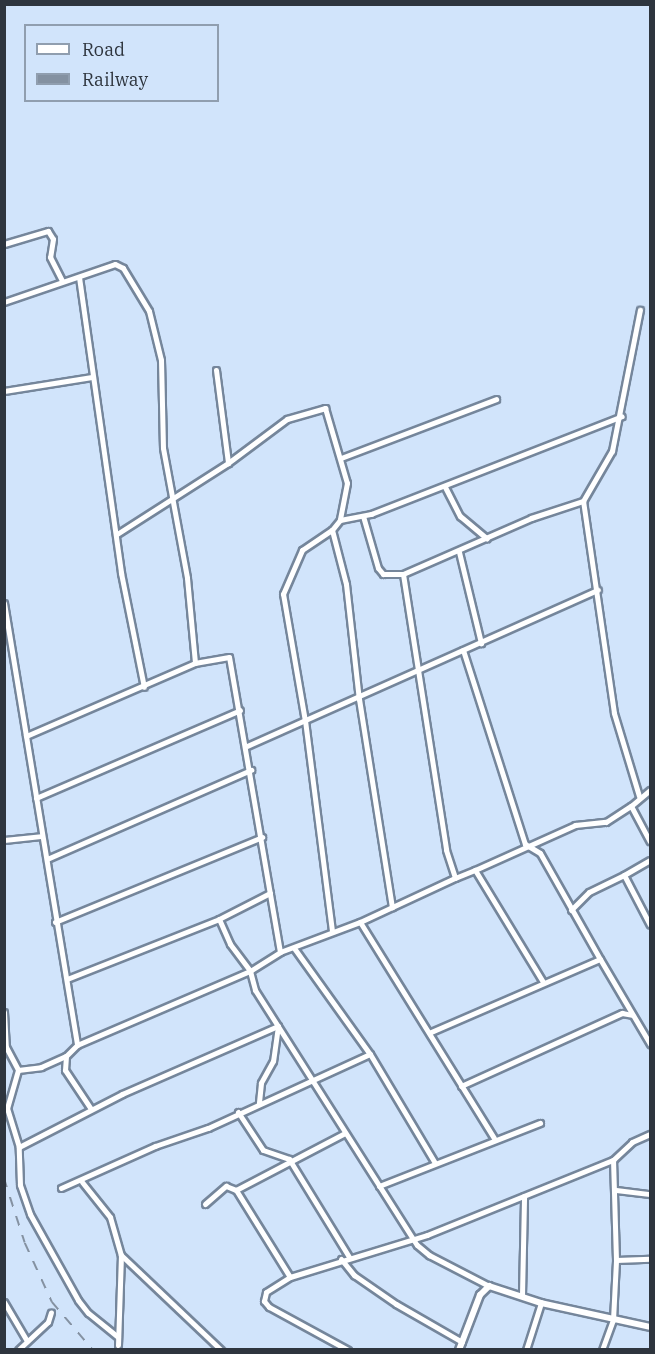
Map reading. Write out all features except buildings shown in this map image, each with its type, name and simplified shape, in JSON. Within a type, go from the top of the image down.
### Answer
[{"type":"street","points":[[4,244],[48,231],[53,239],[50,257],[62,281]]},
{"type":"street","points":[[4,302],[115,264],[123,268],[149,311],[161,360],[163,448],[187,579],[195,663]]},
{"type":"street","points":[[78,277],[117,534],[144,687]]},
{"type":"street","points":[[363,516],[378,568],[383,574],[402,574],[583,501],[612,451],[622,416],[640,310]]},
{"type":"street","points":[[216,370],[228,463]]},
{"type":"street","points":[[4,391],[92,377]]},
{"type":"street","points":[[341,458],[496,399]]},
{"type":"street","points":[[117,534],[228,463],[287,419],[325,408],[347,483],[340,520],[332,530],[302,550],[283,594],[306,720],[332,930]]},
{"type":"street","points":[[340,520],[363,516],[445,487],[622,416]]},
{"type":"street","points":[[445,487],[460,516],[487,539]]},
{"type":"street","points":[[583,501],[598,590],[614,713],[639,796]]},
{"type":"street","points":[[332,530],[346,584],[359,699],[392,907]]},
{"type":"street","points":[[459,552],[481,643]]},
{"type":"street","points":[[402,574],[420,670],[446,850],[455,878]]},
{"type":"street","points":[[247,746],[359,699],[598,590]]},
{"type":"street","points":[[4,603],[77,1045]]},
{"type":"street","points":[[463,650],[525,844],[540,853],[632,1015],[651,1044]]},
{"type":"street","points":[[26,736],[144,687],[195,663],[229,657],[247,746],[280,952]]},
{"type":"street","points":[[36,798],[240,710]]},
{"type":"street","points":[[47,859],[251,770]]},
{"type":"street","points":[[18,1070],[40,1067],[66,1056],[77,1045],[250,971],[280,952],[332,930],[360,922],[475,870],[525,844],[575,825],[606,822],[632,806],[639,796],[651,790]]},
{"type":"street","points":[[632,806],[651,841]]},
{"type":"street","points":[[4,840],[41,836]]},
{"type":"street","points":[[55,922],[262,837]]},
{"type":"street","points":[[571,910],[589,892],[651,860]]},
{"type":"street","points":[[475,870],[543,982]]},
{"type":"street","points":[[624,875],[651,924]]},
{"type":"street","points":[[67,979],[219,919],[270,893]]},
{"type":"street","points":[[219,919],[230,944],[250,971],[255,990],[311,1080],[413,1238],[429,1256],[489,1286],[541,1303],[651,1327]]},
{"type":"street","points":[[360,922],[494,1138]]},
{"type":"street","points":[[294,948],[370,1054],[435,1163]]},
{"type":"street","points":[[430,1032],[600,959]]},
{"type":"street","points":[[4,1012],[6,1047],[18,1070],[7,1108],[20,1147],[20,1185],[30,1214],[78,1300],[118,1337]]},
{"type":"street","points":[[461,1086],[622,1013],[632,1015]]},
{"type":"street","points":[[259,1103],[261,1083],[273,1061],[278,1026]]},
{"type":"street","points":[[20,1147],[91,1109],[278,1026]]},
{"type":"street","points":[[61,1188],[82,1182],[370,1054]]},
{"type":"street","points":[[66,1056],[65,1070],[91,1109]]},
{"type":"street","points":[[238,1112],[263,1150],[289,1160],[349,1257]]},
{"type":"street","points":[[379,1186],[494,1138],[540,1123]]},
{"type":"street","points":[[236,1190],[345,1132]]},
{"type":"street","points":[[348,1350],[269,1307],[264,1300],[266,1292],[290,1277],[413,1238],[613,1160],[626,1146],[651,1134]]},
{"type":"street","points":[[602,1350],[613,1320],[616,1190],[613,1160]]},
{"type":"street","points":[[82,1182],[110,1217],[121,1255],[118,1345]]},
{"type":"street","points":[[205,1204],[226,1186],[236,1190],[290,1277]]},
{"type":"street","points":[[616,1190],[651,1194]]},
{"type":"street","points":[[522,1296],[524,1196]]},
{"type":"street","points":[[121,1255],[221,1350]]},
{"type":"street","points":[[616,1260],[651,1258]]},
{"type":"street","points":[[341,1259],[354,1275],[396,1304],[462,1342]]},
{"type":"street","points":[[459,1350],[480,1295],[489,1286]]},
{"type":"street","points":[[4,1302],[27,1341]]},
{"type":"street","points":[[526,1350],[541,1303]]},
{"type":"street","points":[[18,1350],[48,1322],[51,1312]]},
{"type":"railway","points":[[4,1178],[25,1243],[52,1302],[93,1350]]}]
